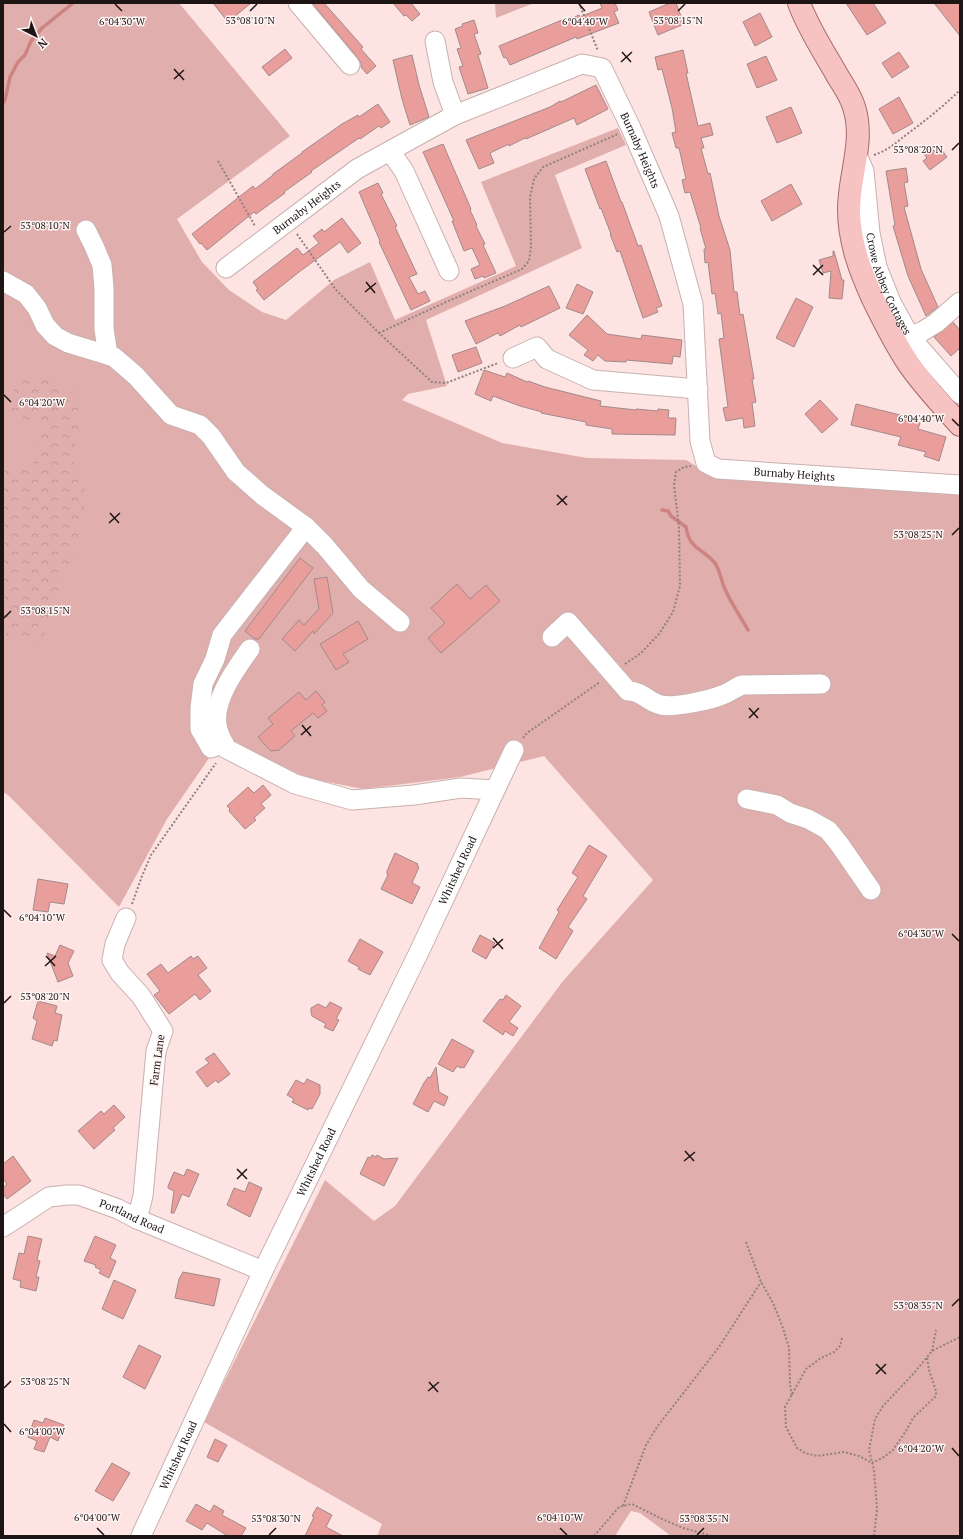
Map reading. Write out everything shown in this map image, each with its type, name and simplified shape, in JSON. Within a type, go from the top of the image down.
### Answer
[{"type":"main road","points":[[799,3],[815,37],[854,107],[858,128],[857,154],[852,178],[849,209],[851,235],[856,259],[891,335],[908,363],[925,386],[960,425]]},
{"type":"street","points":[[298,3],[350,65]]},
{"type":"street","points":[[435,40],[443,82],[455,115]]},
{"type":"street","name":"Burnaby Heights","points":[[226,268],[357,170],[455,115],[582,64],[602,68],[631,128],[669,216],[693,304],[700,441],[706,464],[718,469],[960,485]]},
{"type":"street","points":[[390,151],[404,171],[449,271]]},
{"type":"street","name":"Crowe Abbey Cottages","points":[[857,154],[864,171],[870,234],[877,267],[891,302],[910,337],[960,394]]},
{"type":"street","points":[[86,230],[102,264],[104,288],[104,329],[108,355]]},
{"type":"street","points":[[3,281],[26,294],[37,308],[45,326],[55,336],[68,343],[114,357],[136,376],[171,415],[200,425],[211,436],[236,472],[262,495],[306,527],[325,546],[361,590],[400,622]]},
{"type":"street","points":[[910,337],[923,332],[936,323],[960,302]]},
{"type":"street","points":[[512,358],[537,348],[547,359],[593,380],[698,389]]},
{"type":"street","points":[[306,527],[222,635],[216,659],[203,684],[200,708],[200,729],[211,748],[224,746],[295,784],[352,800],[461,788],[494,790]]},
{"type":"street","points":[[552,637],[568,622],[628,691],[636,691],[656,704],[663,706],[676,706],[722,695],[733,688],[742,685],[821,684]]},
{"type":"street","points":[[224,746],[217,725],[218,707],[230,679],[250,649]]},
{"type":"street","name":"Whitshed Road","points":[[141,1536],[264,1270],[405,981],[514,750]]},
{"type":"street","points":[[747,799],[777,805],[790,813],[828,830],[871,890]]},
{"type":"street","name":"Farm Lane","points":[[126,918],[116,944],[112,960],[120,972],[141,996],[163,1031],[156,1051],[143,1196],[137,1219]]},
{"type":"street","name":"Portland Road","points":[[3,1227],[49,1197],[79,1195],[118,1209],[137,1219],[264,1270]]},
{"type":"path","points":[[579,3],[598,50],[602,68]]},
{"type":"path","points":[[857,154],[874,155],[886,151],[924,122],[960,90]]},
{"type":"path","points":[[379,333],[446,302],[522,270],[529,261],[531,247],[530,197],[534,179],[538,173],[543,167],[631,128]]},
{"type":"path","points":[[218,161],[262,240]]},
{"type":"path","points":[[287,221],[336,290],[379,333],[432,382],[446,383],[512,358]]},
{"type":"path","points":[[514,750],[527,733],[641,653],[659,634],[673,612],[680,586],[679,527],[674,486],[676,472],[684,467],[706,464]]},
{"type":"path","points":[[126,918],[151,855],[224,746]]},
{"type":"path","points":[[746,1242],[760,1282],[772,1303],[783,1328],[789,1348],[790,1384],[792,1396]]},
{"type":"path","points":[[623,1506],[646,1445],[657,1428],[719,1347],[760,1282]]},
{"type":"path","points":[[932,1351],[936,1330]]},
{"type":"path","points":[[874,1536],[877,1509],[874,1470],[870,1450],[875,1419],[882,1406],[915,1372],[932,1351],[960,1337]]},
{"type":"path","points":[[842,1338],[840,1346],[834,1352],[806,1369],[785,1407],[786,1427],[797,1448],[805,1453],[817,1456],[844,1452],[859,1456],[872,1463]]},
{"type":"path","points":[[872,1463],[884,1457],[893,1450],[906,1431],[912,1418],[936,1396],[927,1357]]},
{"type":"path","points":[[594,1536],[619,1507],[632,1504],[683,1528],[712,1536]]},
{"type":"green space","points":[[3,3],[179,3],[290,136],[177,219],[202,262],[229,290],[262,312],[286,320],[334,280],[370,262],[395,320],[516,266],[481,182],[618,128],[626,145],[555,175],[582,248],[426,320],[447,386],[408,394],[402,400],[502,443],[587,458],[686,460],[714,477],[797,484],[960,491],[960,1536],[671,1536],[640,1513],[631,1511],[615,1536],[377,1536],[382,1524],[204,1422],[325,1180],[374,1221],[395,1206],[563,981],[653,880],[544,756],[460,777],[363,789],[301,777],[216,748],[167,819],[119,907],[8,795],[3,792]]},
{"type":"green space","points":[[495,3],[534,3],[496,18]]},
{"type":"green space","points":[[42,376],[70,388],[83,406],[74,455],[75,473],[88,494],[77,541],[49,615],[43,643],[8,637],[3,629],[3,461],[14,466],[32,469],[42,428],[10,411],[16,378]]},
{"type":"building","points":[[213,3],[251,3],[228,22]]},
{"type":"building","points":[[312,3],[324,3],[363,47],[361,49],[376,66],[367,74],[361,67],[361,63],[358,58]]},
{"type":"building","points":[[393,3],[411,3],[420,14],[412,21],[406,15],[404,16]]},
{"type":"building","points":[[600,3],[615,3],[618,10],[614,12],[619,23],[577,39],[576,37],[510,65],[506,57],[504,58],[499,46],[562,20],[563,22],[579,15],[580,17],[602,8]]},
{"type":"building","points":[[670,3],[676,3],[684,24],[658,35],[649,12]]},
{"type":"building","points":[[846,3],[873,3],[886,23],[867,35]]},
{"type":"building","points":[[934,3],[960,3],[960,36]]},
{"type":"building","points":[[760,13],[772,37],[755,46],[743,22]]},
{"type":"building","points":[[474,20],[478,33],[474,34],[481,54],[478,55],[488,88],[468,94],[459,67],[463,66],[457,49],[461,48],[455,29],[463,26],[462,24]]},
{"type":"building","points":[[285,49],[292,58],[269,76],[262,67]]},
{"type":"building","points":[[683,50],[688,73],[686,73],[698,126],[710,123],[713,135],[701,138],[704,148],[701,148],[708,174],[710,173],[719,216],[730,250],[734,292],[737,292],[740,315],[743,314],[754,379],[752,379],[756,402],[752,403],[755,426],[744,428],[743,418],[726,421],[723,408],[728,407],[719,339],[724,338],[721,313],[718,314],[715,293],[712,294],[708,262],[705,263],[704,249],[706,249],[701,228],[690,192],[685,193],[682,180],[686,179],[679,148],[676,148],[672,133],[676,132],[672,108],[662,69],[658,70],[655,57]]},
{"type":"building","points":[[899,52],[909,67],[892,78],[882,63]]},
{"type":"building","points":[[412,55],[429,117],[410,125],[393,60]]},
{"type":"building","points":[[766,56],[777,80],[757,88],[747,64]]},
{"type":"building","points":[[596,85],[608,109],[577,125],[574,118],[509,146],[509,144],[490,153],[494,163],[479,169],[466,140],[550,107]]},
{"type":"building","points":[[899,97],[913,123],[893,134],[879,109]]},
{"type":"building","points":[[378,104],[390,122],[381,128],[379,126],[360,139],[359,138],[311,171],[312,172],[256,214],[254,212],[207,250],[192,234],[253,186],[255,189],[302,152],[342,124],[358,115],[359,117]]},
{"type":"building","points":[[791,107],[802,133],[777,143],[766,117]]},
{"type":"building","points":[[443,144],[471,209],[470,210],[477,225],[476,226],[485,244],[483,245],[496,273],[484,278],[483,276],[475,279],[471,269],[480,265],[472,248],[464,251],[452,221],[454,221],[423,152]]},
{"type":"building","points":[[931,147],[936,153],[941,149],[947,157],[930,170],[923,161],[927,158],[923,153]]},
{"type":"building","points":[[606,161],[638,246],[641,245],[662,306],[656,308],[658,312],[643,318],[620,251],[617,252],[585,169]]},
{"type":"building","points":[[906,168],[908,182],[904,183],[908,206],[904,207],[921,269],[938,307],[926,316],[908,276],[893,226],[895,225],[886,171]]},
{"type":"building","points":[[378,183],[383,193],[381,194],[397,226],[395,227],[417,274],[409,277],[418,294],[425,291],[430,301],[411,310],[379,242],[380,241],[359,192]]},
{"type":"building","points":[[791,184],[802,204],[772,221],[761,201]]},
{"type":"building","points":[[342,218],[361,243],[348,253],[340,242],[264,300],[256,290],[258,289],[253,282],[297,248],[303,255],[319,243],[313,236],[322,229],[324,232]]},
{"type":"building","points":[[833,251],[842,280],[844,280],[842,299],[829,298],[831,271],[823,273],[819,260],[833,256]]},
{"type":"building","points":[[577,284],[593,292],[583,314],[566,308]]},
{"type":"building","points":[[549,286],[560,308],[521,327],[520,325],[500,336],[498,333],[476,344],[465,321],[505,306]]},
{"type":"building","points":[[796,298],[813,307],[794,347],[776,338]]},
{"type":"building","points":[[587,315],[607,334],[641,339],[642,335],[682,340],[680,357],[673,356],[672,364],[626,360],[626,362],[605,361],[598,355],[593,361],[584,355],[588,350],[569,335]]},
{"type":"building","points":[[953,322],[960,330],[960,348],[951,356],[934,337]]},
{"type":"building","points":[[476,347],[482,363],[458,372],[452,355]]},
{"type":"building","points":[[484,370],[505,377],[507,373],[527,382],[528,381],[545,387],[601,401],[600,406],[636,410],[669,410],[668,418],[676,418],[675,435],[612,434],[612,429],[586,425],[586,422],[541,413],[542,412],[493,396],[491,401],[475,394]]},
{"type":"building","points":[[820,400],[838,419],[822,433],[805,414]]},
{"type":"building","points":[[856,404],[900,415],[899,418],[920,423],[918,429],[946,437],[939,461],[924,456],[926,452],[898,445],[901,437],[851,425]]},
{"type":"building","points":[[300,558],[313,568],[259,639],[255,639],[245,631]]},
{"type":"building","points":[[327,577],[333,613],[314,634],[313,631],[295,651],[282,639],[299,620],[304,625],[319,609],[314,579]]},
{"type":"building","points":[[457,584],[470,599],[486,585],[500,601],[441,653],[428,638],[445,623],[431,608]]},
{"type":"building","points":[[358,621],[368,639],[343,654],[349,662],[336,670],[320,644]]},
{"type":"building","points":[[316,691],[325,702],[322,705],[327,711],[318,718],[313,713],[291,731],[295,736],[279,750],[271,751],[258,737],[273,724],[268,718],[299,692],[306,700]]},
{"type":"building","points":[[263,785],[271,795],[261,804],[265,808],[254,818],[256,820],[245,829],[229,811],[230,809],[227,806],[248,787],[254,793]]},
{"type":"building","points":[[589,845],[607,856],[583,896],[587,899],[568,927],[573,931],[556,959],[539,948],[559,912],[557,910],[578,877],[572,873]]},
{"type":"building","points":[[395,853],[418,864],[417,866],[419,867],[412,883],[420,887],[412,904],[381,889],[388,875],[387,871]]},
{"type":"building","points":[[38,879],[68,884],[64,904],[50,902],[48,912],[33,910]]},
{"type":"building","points":[[480,935],[495,943],[486,959],[472,951]]},
{"type":"building","points":[[360,939],[383,952],[370,975],[358,969],[359,967],[348,961]]},
{"type":"building","points":[[60,945],[74,951],[68,963],[73,976],[58,982],[47,953],[55,956]]},
{"type":"building","points":[[191,956],[193,959],[198,956],[207,968],[198,975],[211,991],[200,1000],[195,994],[169,1014],[154,995],[160,991],[147,974],[161,964],[168,973]]},
{"type":"building","points":[[506,995],[521,1006],[509,1022],[518,1028],[513,1036],[505,1031],[503,1035],[483,1021],[500,999],[503,1000]]},
{"type":"building","points":[[38,1001],[57,1006],[55,1013],[62,1015],[57,1041],[54,1040],[52,1046],[32,1039],[37,1021],[33,1018]]},
{"type":"building","points":[[330,1002],[342,1008],[336,1019],[339,1020],[333,1031],[324,1027],[326,1024],[312,1016],[311,1012],[311,1008],[318,1004],[326,1008]]},
{"type":"building","points":[[452,1039],[474,1051],[464,1068],[457,1066],[453,1072],[438,1064]]},
{"type":"building","points":[[214,1053],[230,1074],[218,1083],[216,1080],[207,1087],[196,1072],[209,1063],[205,1059]]},
{"type":"building","points":[[436,1067],[439,1092],[448,1097],[444,1106],[434,1101],[428,1112],[413,1104],[424,1083],[428,1077],[430,1078]]},
{"type":"building","points":[[307,1079],[320,1085],[320,1094],[312,1109],[309,1108],[308,1110],[292,1102],[294,1099],[287,1095],[296,1080],[304,1084]]},
{"type":"building","points":[[114,1105],[125,1117],[113,1128],[115,1130],[94,1149],[78,1131],[101,1111],[104,1114]]},
{"type":"building","points":[[372,1155],[376,1157],[377,1155],[384,1159],[398,1158],[384,1186],[360,1174],[368,1157],[370,1158]]},
{"type":"building","points":[[13,1156],[31,1181],[7,1199],[3,1194],[3,1188],[7,1184],[3,1179],[3,1164]]},
{"type":"building","points":[[187,1169],[199,1174],[189,1197],[182,1194],[174,1213],[171,1213],[174,1191],[168,1188],[168,1186],[174,1172],[184,1176]]},
{"type":"building","points":[[249,1182],[262,1188],[250,1217],[227,1205],[234,1188],[245,1192]]},
{"type":"building","points":[[28,1236],[42,1239],[37,1260],[40,1261],[36,1277],[39,1277],[36,1291],[20,1287],[21,1281],[13,1279],[19,1253],[24,1254]]},
{"type":"building","points":[[95,1236],[116,1245],[110,1258],[116,1261],[109,1278],[99,1273],[101,1270],[95,1267],[96,1265],[84,1261]]},
{"type":"building","points":[[183,1272],[220,1279],[214,1306],[175,1298],[179,1279]]},
{"type":"building","points":[[114,1280],[136,1290],[123,1319],[102,1309]]},
{"type":"building","points":[[139,1345],[161,1356],[145,1389],[123,1377]]},
{"type":"building","points":[[45,1418],[64,1425],[58,1441],[50,1437],[44,1452],[34,1449],[37,1441],[28,1437],[34,1420],[43,1423]]},
{"type":"building","points":[[215,1439],[227,1445],[218,1462],[207,1457]]},
{"type":"building","points":[[112,1463],[130,1473],[113,1501],[95,1491]]},
{"type":"building","points":[[196,1504],[210,1512],[214,1505],[224,1511],[222,1515],[246,1528],[241,1536],[228,1536],[207,1523],[202,1530],[186,1521]]},
{"type":"building","points":[[317,1507],[332,1515],[326,1527],[343,1536],[305,1536]]},
{"type":"waterway","points":[[3,103],[10,77],[18,62],[25,55],[31,41],[42,28],[73,3]]},
{"type":"waterway","points":[[662,510],[668,511],[671,516],[686,527],[690,540],[693,544],[714,562],[718,568],[727,594],[748,630]]}]
